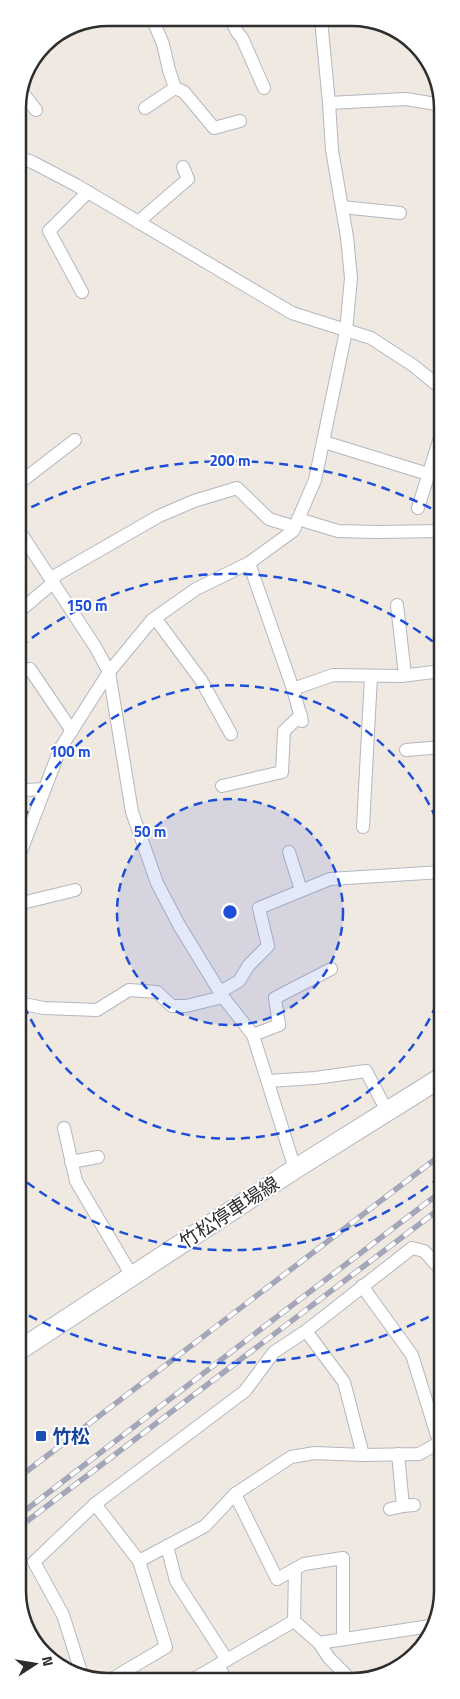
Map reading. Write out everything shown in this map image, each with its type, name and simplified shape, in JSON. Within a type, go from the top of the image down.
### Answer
[{"type":"main road","name":"竹松停車場線","points":[[26,1346],[295,1169],[434,1082]]},
{"type":"street","points":[[155,26],[163,44],[168,70],[175,88],[184,92],[214,128],[240,122]]},
{"type":"street","points":[[234,26],[242,38],[264,88]]},
{"type":"street","points":[[26,837],[60,749],[109,672],[154,618],[196,589],[249,563],[293,531],[315,480],[346,331],[351,278],[342,207],[332,150],[322,26]]},
{"type":"street","points":[[145,108],[175,88]]},
{"type":"street","points":[[27,98],[36,110]]},
{"type":"street","points":[[329,103],[406,99],[434,104]]},
{"type":"street","points":[[26,160],[88,192],[292,313],[371,338],[434,379]]},
{"type":"street","points":[[138,222],[188,178]]},
{"type":"street","points":[[82,292],[49,231],[88,192]]},
{"type":"street","points":[[342,207],[400,213]]},
{"type":"street","points":[[26,478],[76,440]]},
{"type":"street","points":[[324,442],[428,474]]},
{"type":"street","points":[[418,508],[434,456]]},
{"type":"street","points":[[26,605],[53,580],[159,516],[194,501],[237,488],[269,519],[338,531],[434,531]]},
{"type":"street","points":[[26,541],[96,648],[109,672],[132,812],[157,883],[179,925],[222,995],[253,1035],[295,1169]]},
{"type":"street","points":[[222,786],[282,772],[284,731],[302,718],[249,563]]},
{"type":"street","points":[[396,605],[405,675]]},
{"type":"street","points":[[154,618],[202,680],[231,734]]},
{"type":"street","points":[[30,670],[72,731]]},
{"type":"street","points":[[293,689],[333,675],[405,675],[434,672]]},
{"type":"street","points":[[363,827],[371,676]]},
{"type":"street","points":[[406,750],[434,748]]},
{"type":"street","points":[[26,790],[44,789]]},
{"type":"street","points":[[290,852],[301,890]]},
{"type":"street","points":[[26,1005],[44,1008],[97,1010],[129,990],[157,992],[172,1006],[186,1006],[222,995],[238,981],[268,946],[259,908],[330,879],[434,872]]},
{"type":"street","points":[[26,902],[76,890]]},
{"type":"street","points":[[253,1035],[279,1025],[275,998],[331,969]]},
{"type":"street","points":[[268,1081],[315,1078],[366,1071],[387,1112]]},
{"type":"street","points":[[64,1128],[76,1180],[132,1276]]},
{"type":"street","points":[[72,1162],[98,1157]]},
{"type":"street","points":[[79,1667],[63,1615],[34,1562],[96,1504],[245,1391],[274,1352],[306,1331],[412,1248],[424,1252],[434,1263]]},
{"type":"street","points":[[362,1286],[412,1355],[434,1421]]},
{"type":"street","points":[[306,1331],[344,1382],[363,1455]]},
{"type":"street","points":[[139,1561],[204,1526],[236,1494],[290,1457],[315,1453],[363,1455],[419,1454],[434,1446]]},
{"type":"street","points":[[398,1454],[402,1507]]},
{"type":"street","points":[[236,1494],[277,1579],[304,1564],[343,1558],[343,1639]]},
{"type":"street","points":[[96,1504],[139,1561],[166,1647],[122,1673]]},
{"type":"street","points":[[168,1546],[176,1581],[222,1662],[224,1673]]},
{"type":"street","points":[[295,1569],[294,1620],[319,1643],[329,1658],[344,1673]]},
{"type":"street","points":[[204,1673],[294,1620]]},
{"type":"street","points":[[319,1643],[426,1627]]},
{"type":"railway","points":[[26,1472],[434,1160]]},
{"type":"railway","points":[[26,1510],[434,1197]]},
{"type":"railway","points":[[26,1522],[434,1213]]},
{"type":"place","name":"竹松","points":[[41,1436]]}]
